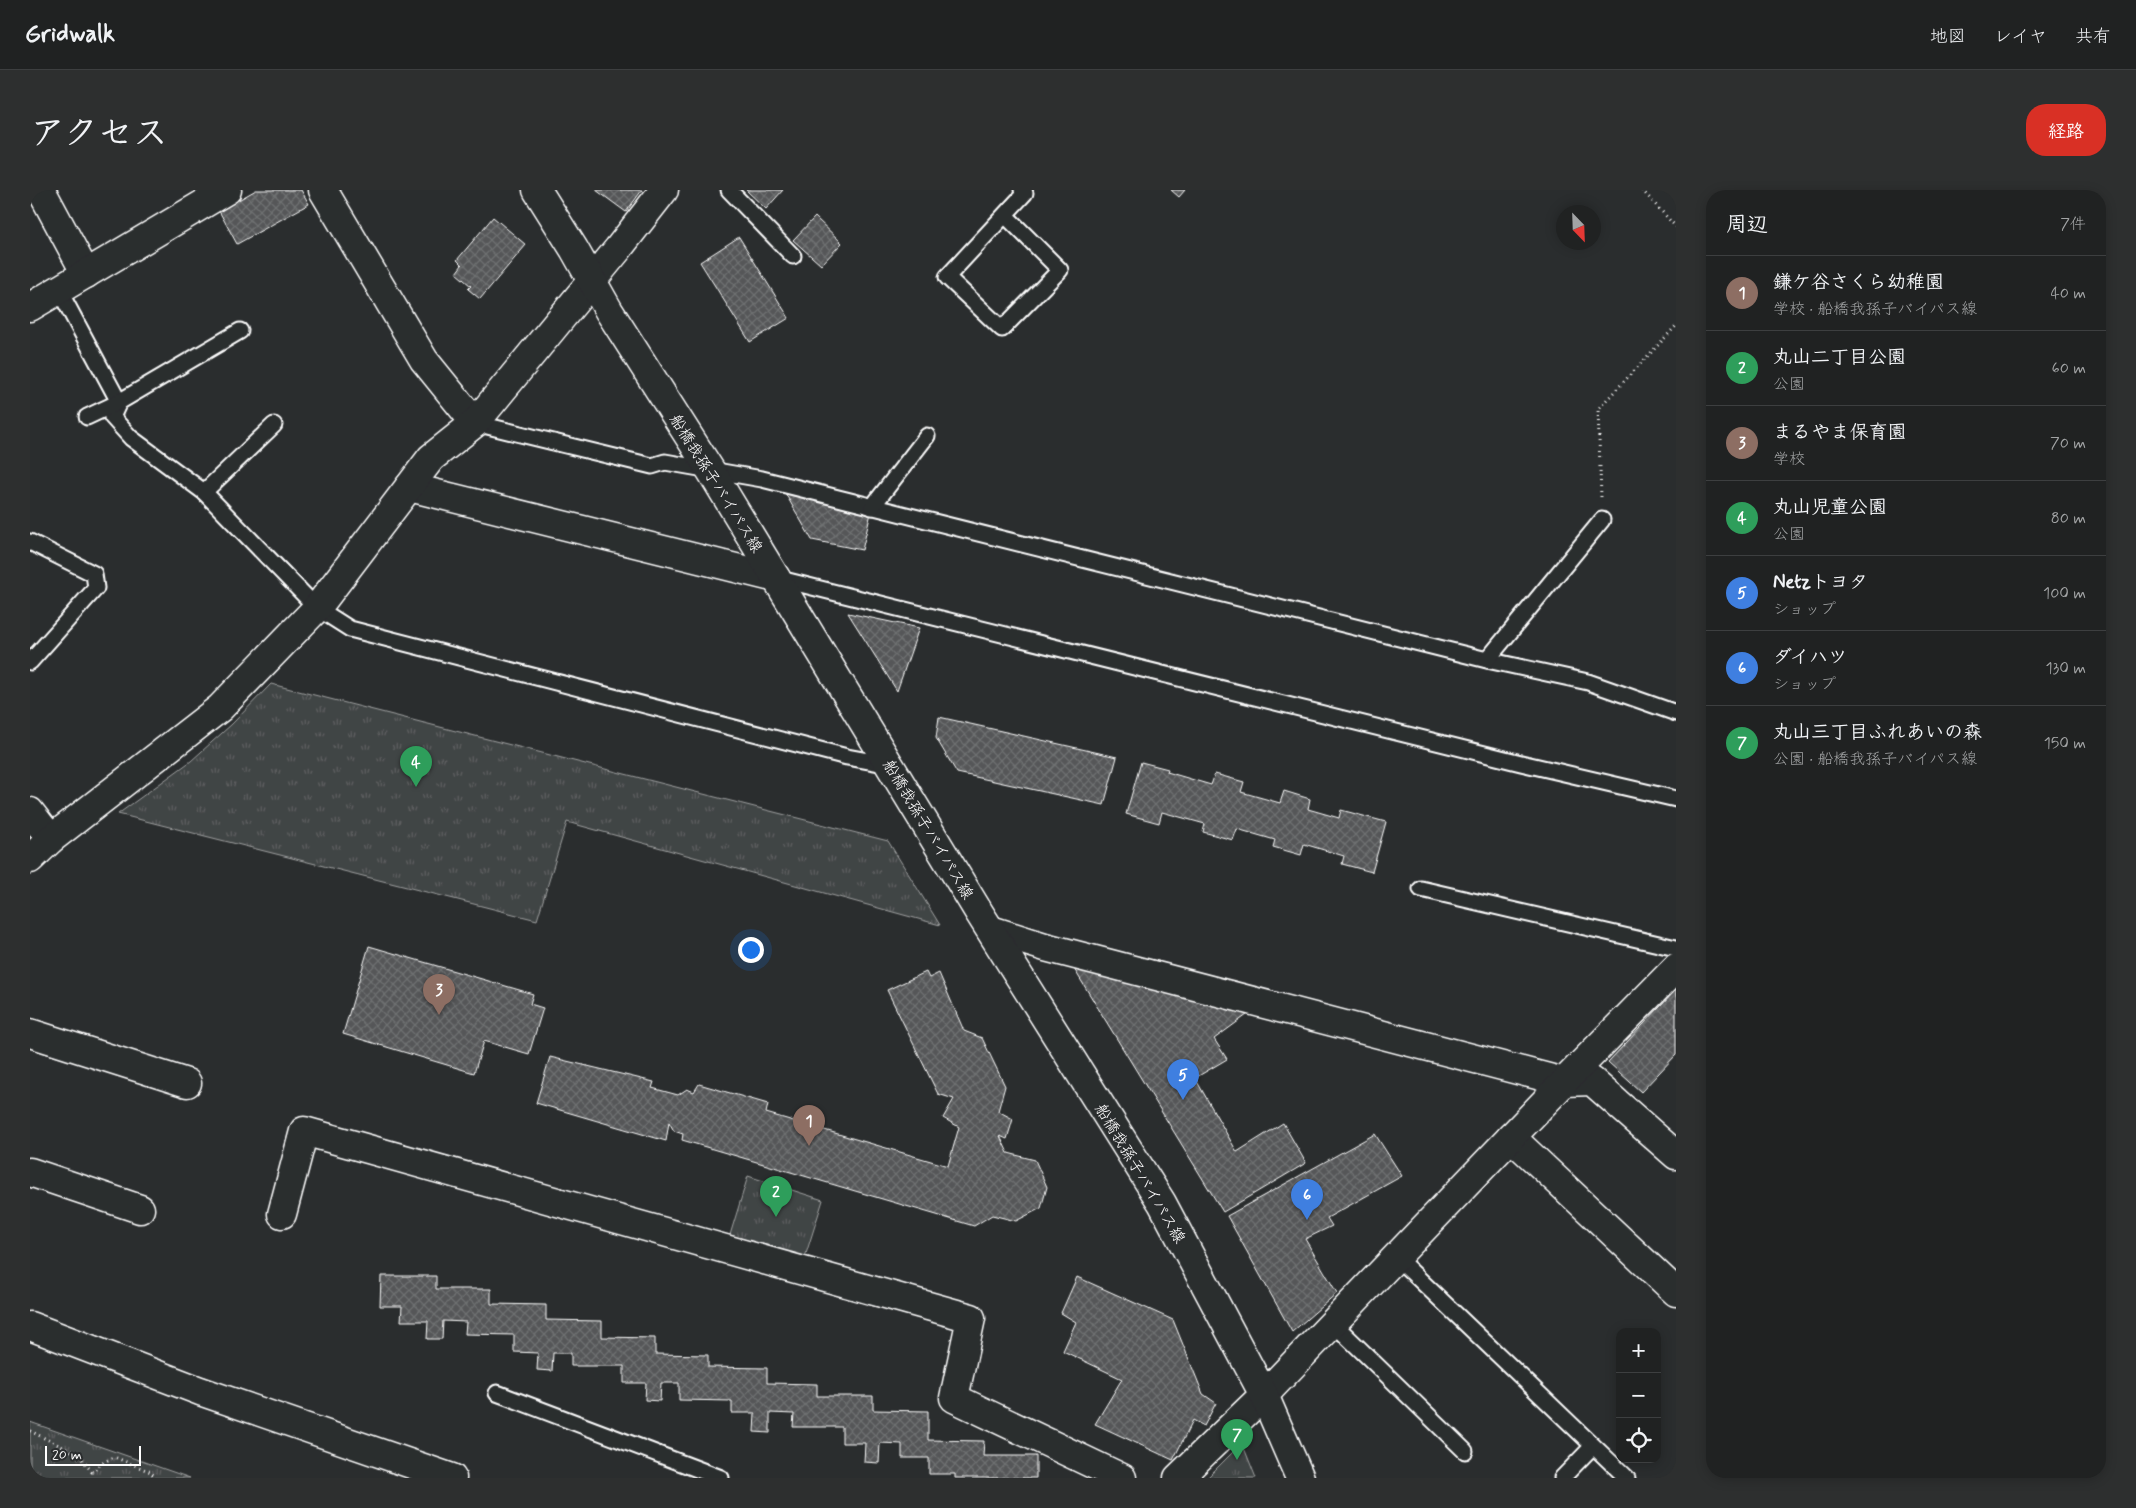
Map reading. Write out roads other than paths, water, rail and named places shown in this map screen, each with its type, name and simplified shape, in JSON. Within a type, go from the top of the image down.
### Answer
[{"type":"street","points":[[41,190],[86,274]]},
{"type":"street","points":[[30,306],[227,190]]},
{"type":"street","points":[[324,190],[424,360],[475,423]]},
{"type":"street","name":"船橋我孫子バイパス線","points":[[537,190],[614,319],[711,471],[991,930],[1162,1203],[1264,1395],[1300,1478]]},
{"type":"street","points":[[30,859],[51,839],[220,708],[318,608],[431,458],[475,423],[664,190]]},
{"type":"street","points":[[409,487],[776,578]]},
{"type":"street","points":[[30,812],[51,839]]},
{"type":"street","points":[[991,930],[1045,947],[1564,1082],[1592,1081],[1676,1155]]},
{"type":"street","points":[[1178,1478],[1264,1395],[1676,968]]},
{"type":"street","points":[[30,1033],[187,1083]]},
{"type":"street","points":[[282,1214],[304,1130],[971,1318],[954,1398],[1122,1478]]},
{"type":"street","points":[[1511,1137],[1676,1292]]},
{"type":"street","points":[[30,1172],[140,1209]]},
{"type":"street","points":[[30,1326],[200,1391],[452,1478]]},
{"type":"lane","points":[[729,190],[793,256]]},
{"type":"lane","points":[[1004,215],[1060,270],[1002,330],[947,277],[1004,215],[1025,193],[1022,190]]},
{"type":"lane","points":[[59,290],[119,402]]},
{"type":"lane","points":[[87,417],[119,402],[240,332]]},
{"type":"lane","points":[[119,402],[112,417],[131,438],[204,492],[318,608],[350,629],[838,754],[890,765]]},
{"type":"lane","points":[[475,423],[652,466],[665,462],[762,479],[1487,660],[1588,682],[1676,713]]},
{"type":"lane","points":[[204,492],[274,425]]},
{"type":"lane","points":[[872,507],[927,436]]},
{"type":"lane","points":[[1487,660],[1602,520]]},
{"type":"lane","points":[[30,542],[94,574],[96,588],[30,662]]},
{"type":"lane","points":[[776,578],[1521,763],[1676,799]]},
{"type":"lane","points":[[1421,889],[1676,948]]},
{"type":"lane","points":[[1396,1257],[1627,1478]]},
{"type":"lane","points":[[1333,1323],[1465,1451]]},
{"type":"lane","points":[[497,1393],[721,1478]]},
{"type":"lane","points":[[1562,1478],[1593,1446]]},
{"type":"place","name":"丸山児童公園","points":[[416,787]]},
{"type":"place","name":"まるやま保育園","points":[[439,1015]]},
{"type":"place","name":"Netzトヨタ","points":[[1183,1100]]},
{"type":"place","name":"鎌ケ谷さくら幼稚園","points":[[809,1146]]},
{"type":"place","name":"丸山二丁目公園","points":[[776,1217]]},
{"type":"place","name":"ダイハツ","points":[[1307,1220]]},
{"type":"place","name":"丸山三丁目ふれあいの森","points":[[1237,1460]]}]
